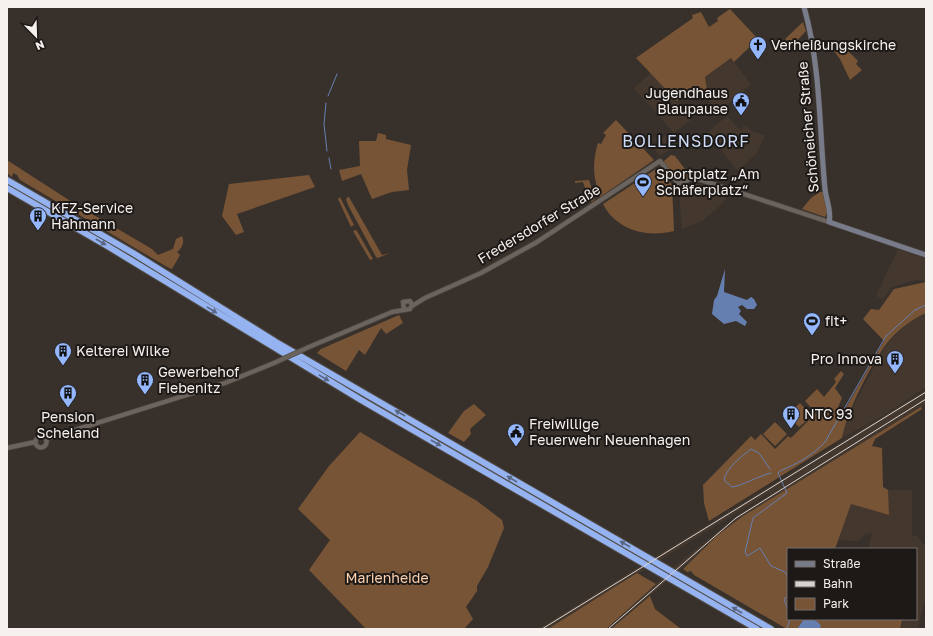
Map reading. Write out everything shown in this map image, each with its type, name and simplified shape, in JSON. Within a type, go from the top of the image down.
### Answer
[{"type":"highway","points":[[7,180],[133,253],[276,342],[771,629]]},
{"type":"highway","points":[[7,188],[109,247],[361,400],[757,629]]},
{"type":"main road","name":"Schöneicher Straße","points":[[804,7],[812,40],[819,86],[825,189],[830,222]]},
{"type":"main road","points":[[830,222],[926,255]]},
{"type":"street","name":"Fredersdorfer Straße","points":[[412,304],[481,273],[537,242],[660,161],[678,183],[695,178],[830,222]]},
{"type":"street","points":[[36,444],[40,437],[46,439],[225,383],[404,307],[410,309],[412,304],[406,301],[404,307]]},
{"type":"street","points":[[7,448],[36,444],[40,448],[44,447],[47,442],[46,439]]},
{"type":"shaded area","points":[[731,58],[751,84],[714,117],[711,112],[705,78]]},
{"type":"shaded area","points":[[651,73],[680,104],[678,107],[691,120],[674,133],[634,88]]},
{"type":"shaded area","points":[[727,116],[741,131],[745,125],[752,131],[765,136],[757,153],[738,171],[707,133]]},
{"type":"shaded area","points":[[670,132],[680,143],[660,156],[652,147]]},
{"type":"shaded area","points":[[693,182],[728,194],[721,205],[702,221],[682,229],[679,192]]},
{"type":"shaded area","points":[[898,249],[926,259],[926,278],[925,281],[916,280],[892,287],[883,299],[876,296]]},
{"type":"shaded area","points":[[926,313],[926,387],[884,415],[842,438],[844,424],[885,346],[913,318]]},
{"type":"shaded area","points":[[926,390],[926,404],[743,516],[611,629],[606,629],[680,562],[741,513],[770,495],[769,493],[548,629],[538,629]]},
{"type":"shaded area","points":[[888,490],[912,490],[912,535],[917,536],[926,547],[926,595],[918,629],[900,629],[902,620],[917,620],[917,548],[868,548],[872,533],[866,534],[858,541],[838,540],[851,504],[888,515]]},
{"type":"green space","points":[[730,9],[758,39],[734,62],[731,58],[705,77],[708,96],[704,97],[695,87],[677,101],[636,58],[693,18],[692,15],[701,12],[709,27],[718,21],[717,18]]},
{"type":"green space","points":[[803,22],[806,31],[792,46],[785,39]]},
{"type":"green space","points":[[841,44],[858,61],[856,64],[862,70],[850,80],[840,59],[834,51]]},
{"type":"green space","points":[[616,120],[654,160],[600,197],[594,170],[596,150],[598,143],[601,144],[606,135],[603,133]]},
{"type":"green space","points":[[378,133],[386,135],[386,139],[411,145],[407,170],[409,190],[392,192],[372,199],[361,174],[342,181],[339,170],[360,166],[359,141],[376,141]]},
{"type":"green space","points":[[671,155],[675,156],[691,177],[684,181],[679,181],[664,163],[664,161]]},
{"type":"green space","points":[[7,160],[75,204],[152,249],[158,255],[173,249],[176,239],[182,236],[182,245],[177,252],[180,255],[172,269],[20,180],[17,175],[13,173],[12,177],[7,173]]},
{"type":"green space","name":"Sportplatz „Am Schäferplatz“","points":[[659,167],[672,185],[674,231],[664,233],[643,232],[624,226],[609,213],[603,204]]},
{"type":"green space","points":[[309,175],[315,187],[237,214],[244,232],[236,235],[222,216],[229,184]]},
{"type":"green space","points":[[589,180],[595,199],[592,202],[590,200],[590,203],[583,182],[575,183],[575,181]]},
{"type":"green space","points":[[820,192],[823,192],[828,212],[825,217],[802,209],[811,198]]},
{"type":"green space","points":[[340,197],[354,225],[351,227],[338,199]]},
{"type":"green space","points":[[348,197],[382,255],[390,253],[378,258],[376,257],[348,205],[346,199]]},
{"type":"green space","points":[[356,230],[373,259],[370,260],[353,231]]},
{"type":"green space","points":[[926,282],[926,313],[903,327],[884,347],[871,368],[853,404],[842,438],[709,521],[704,503],[703,485],[751,436],[755,440],[761,434],[775,449],[788,436],[791,438],[816,413],[805,401],[817,389],[824,397],[836,382],[834,379],[841,371],[844,374],[835,388],[842,398],[838,407],[844,411],[884,341],[863,319],[871,309],[879,310],[894,289]]},
{"type":"green space","points":[[399,315],[403,323],[386,334],[381,328],[365,355],[359,350],[346,371],[317,353],[321,349]]},
{"type":"green space","points":[[800,403],[812,416],[799,427],[787,415]]},
{"type":"green space","points":[[474,404],[486,415],[470,429],[471,434],[464,442],[448,433],[464,411]]},
{"type":"green space","points":[[921,407],[922,409],[875,439],[872,446],[882,448],[883,487],[888,490],[889,515],[851,504],[835,548],[787,548],[787,620],[803,620],[797,629],[787,629],[694,575],[691,571],[687,572],[683,569],[718,535],[743,516]]},
{"type":"green space","points":[[775,422],[787,434],[775,446],[763,434]]},
{"type":"green space","name":"Marienheide","points":[[360,432],[477,501],[502,520],[504,528],[488,567],[477,586],[477,591],[466,607],[473,619],[464,629],[366,629],[309,570],[330,540],[298,509],[329,466]]},
{"type":"green space","points":[[637,573],[656,584],[606,629],[548,629]]},
{"type":"green space","points":[[650,596],[655,609],[681,629],[611,629]]},
{"type":"green space","points":[[815,620],[902,620],[900,629],[820,629],[821,626]]},
{"type":"water","points":[[725,269],[724,292],[747,300],[751,297],[757,305],[754,309],[747,309],[742,305],[738,307],[741,311],[739,314],[747,322],[745,326],[736,321],[724,324],[712,314],[714,300],[717,296]]},
{"type":"water","points":[[803,620],[814,620],[821,626],[820,629],[797,629]]},
{"type":"waterway","points":[[328,96],[337,74]]},
{"type":"waterway","points":[[326,103],[324,124],[327,151]]},
{"type":"waterway","points":[[329,158],[331,169]]},
{"type":"waterway","points":[[787,575],[785,572],[771,566],[760,548],[747,556],[745,552],[753,518],[787,493],[778,473],[810,455],[825,442],[886,336],[915,310],[926,305]]},
{"type":"waterway","points":[[770,469],[759,453],[751,449],[731,467],[724,480],[732,487],[771,473]]},
{"type":"waterway","points":[[787,597],[784,599],[787,607]]},
{"type":"waterway","points":[[787,628],[790,620]]},
{"type":"tram line","points":[[608,629],[736,518],[926,399]]},
{"type":"railway","points":[[542,629],[926,392]]},
{"type":"place","name":"Verheißungskirche","points":[[758,60]]},
{"type":"place","name":"Jugendhaus Blaupause","points":[[741,116]]},
{"type":"place","name":"Sportplatz „Am Schäferplatz“","points":[[643,197]]},
{"type":"place","name":"KFZ-Service Hahmann","points":[[38,231]]},
{"type":"place","name":"fit+","points":[[812,336]]},
{"type":"place","name":"Kelterei Wilke","points":[[63,366]]},
{"type":"place","name":"Pro Innova","points":[[895,374]]},
{"type":"place","name":"Gewerbehof Fiebenitz","points":[[145,395]]},
{"type":"place","name":"Pension Scheland","points":[[68,408]]},
{"type":"place","name":"NTC 93","points":[[791,429]]},
{"type":"place","name":"Freiwillige Feuerwehr Neuenhagen","points":[[516,447]]},
{"type":"district","name":"BOLLENSDORF","points":[[686,141]]}]
